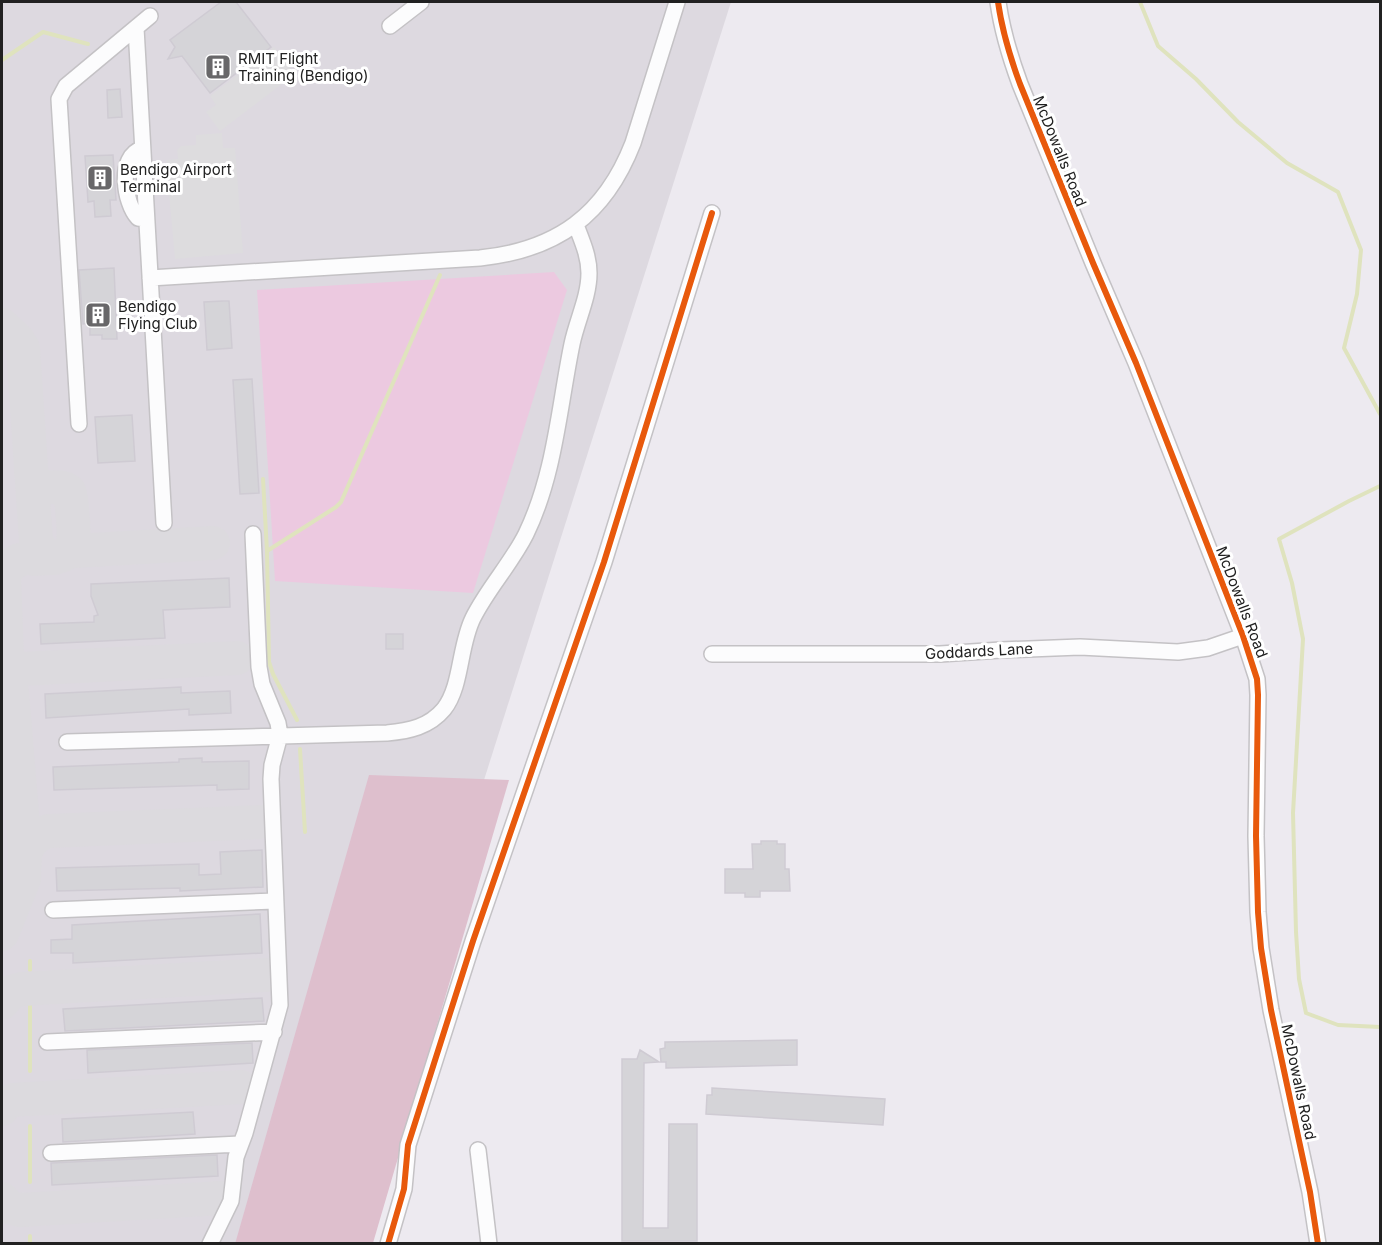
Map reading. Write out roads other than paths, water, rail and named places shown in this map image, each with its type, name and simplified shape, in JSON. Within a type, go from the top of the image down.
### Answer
[{"type":"street","points":[[390,26],[421,2]]},
{"type":"street","points":[[150,278],[495,257],[541,244],[576,225],[603,198],[624,165],[677,2]]},
{"type":"street","name":"McDowalls Road","points":[[998,2],[1011,59],[1020,84],[1136,363],[1243,636],[1257,679],[1256,836],[1261,948],[1271,1010],[1310,1192],[1318,1244]]},
{"type":"street","points":[[79,424],[59,99],[66,86],[150,16]]},
{"type":"street","points":[[136,28],[164,523]]},
{"type":"street","points":[[388,1244],[404,1189],[408,1145],[473,941],[604,562],[712,213]]},
{"type":"street","points":[[68,742],[404,731],[417,728],[436,717],[450,698],[455,686],[464,644],[473,619],[526,534],[544,484],[554,445],[573,341],[589,281],[586,251],[576,225]]},
{"type":"street","points":[[210,1244],[231,1201],[236,1157],[274,1032],[280,997],[271,779],[280,735],[278,723],[262,684],[259,667],[253,534]]},
{"type":"street","name":"Goddards Lane","points":[[712,654],[940,654],[1080,647],[1178,652],[1208,648],[1243,636]]},
{"type":"street","points":[[53,910],[275,901]]},
{"type":"street","points":[[47,1042],[274,1032]]},
{"type":"street","points":[[51,1153],[240,1144]]},
{"type":"street","points":[[478,1150],[489,1244]]},
{"type":"waterway","points":[[1140,2],[1158,46],[1196,79],[1238,122],[1287,163],[1338,192],[1361,250],[1357,294],[1344,348],[1380,414]]},
{"type":"waterway","points":[[2,60],[43,32],[88,44]]},
{"type":"waterway","points":[[267,551],[341,502],[440,275]]},
{"type":"waterway","points":[[263,479],[269,662],[297,720]]},
{"type":"waterway","points":[[1380,486],[1279,539],[1292,583],[1303,639],[1293,813],[1299,979],[1306,1013],[1338,1025],[1380,1027]]},
{"type":"waterway","points":[[300,749],[305,832]]},
{"type":"waterway","points":[[30,961],[30,970]]},
{"type":"waterway","points":[[30,1002],[30,1071]]},
{"type":"waterway","points":[[30,1126],[30,1182]]},
{"type":"waterway","points":[[30,1236],[30,1244]]},
{"type":"place","name":"RMIT Flight Training (Bendigo)","points":[[218,67]]},
{"type":"place","name":"Bendigo Airport Terminal","points":[[100,178]]},
{"type":"place","name":"Bendigo Flying Club","points":[[98,315]]}]
